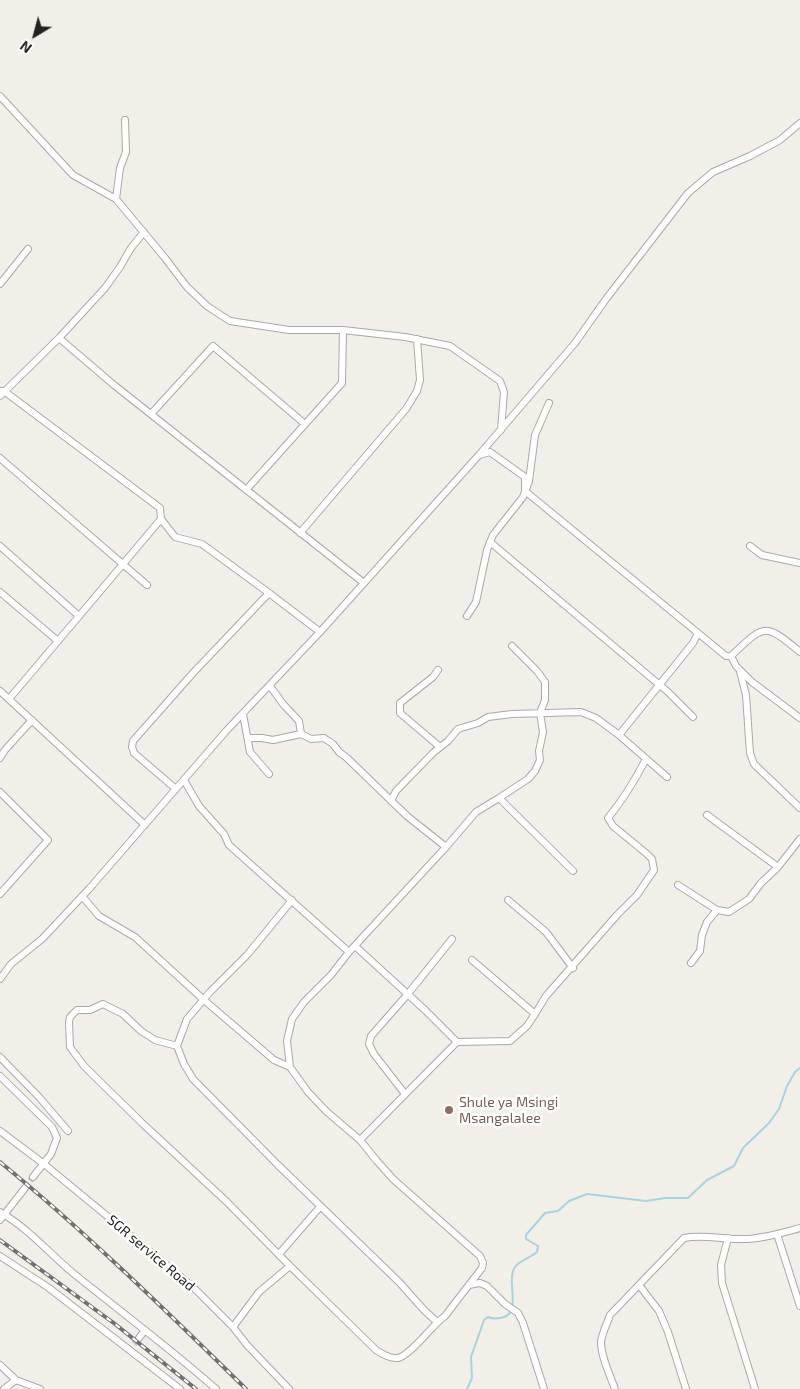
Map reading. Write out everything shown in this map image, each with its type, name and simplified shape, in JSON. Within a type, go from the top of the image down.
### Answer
[{"type":"street","points":[[0,96],[73,175],[116,199],[187,287],[207,306],[230,321],[289,330],[343,330],[450,346],[500,381],[504,392],[501,430]]},
{"type":"street","points":[[116,199],[120,168],[126,152],[125,120]]},
{"type":"street","points":[[0,979],[11,964],[42,939],[82,896],[243,714],[364,584],[479,456],[575,343],[606,299],[688,194],[712,172],[750,156],[780,140],[800,124]]},
{"type":"street","points":[[144,232],[131,248],[105,288],[59,338],[1,392],[160,508],[161,519],[175,538],[202,544],[320,632]]},
{"type":"street","points":[[0,284],[28,249]]},
{"type":"street","points":[[246,490],[342,383],[343,330]]},
{"type":"street","points":[[59,338],[364,584]]},
{"type":"street","points":[[300,533],[406,409],[417,391],[420,380],[417,340]]},
{"type":"street","points":[[151,414],[213,346],[304,424]]},
{"type":"street","points":[[467,616],[476,602],[492,535],[523,496],[529,481],[535,435],[548,403]]},
{"type":"street","points":[[479,456],[490,452],[525,477],[525,491]]},
{"type":"street","points":[[0,458],[147,585]]},
{"type":"street","points":[[525,491],[726,656],[731,656],[755,634],[768,630],[777,633],[800,651]]},
{"type":"street","points":[[9,699],[161,519]]},
{"type":"street","points":[[490,542],[660,686],[693,717]]},
{"type":"street","points":[[0,546],[79,616]]},
{"type":"street","points":[[750,546],[762,555],[800,563]]},
{"type":"street","points":[[0,592],[58,642]]},
{"type":"street","points":[[176,789],[134,753],[133,741],[193,673],[269,593]]},
{"type":"street","points":[[618,736],[660,686],[693,643],[698,633]]},
{"type":"street","points":[[177,1046],[155,1040],[123,1014],[104,1004],[90,1010],[77,1010],[70,1016],[70,1047],[84,1066],[227,1202],[290,1266],[382,1354],[393,1358],[400,1358],[414,1348],[437,1322],[445,1316],[482,1268],[483,1263],[480,1256],[393,1179],[360,1140],[327,1112],[308,1092],[290,1067],[287,1041],[292,1019],[304,1002],[331,975],[349,952],[476,812],[528,779],[535,771],[540,760],[539,751],[543,732],[540,713],[546,700],[544,682],[537,671],[512,646]]},
{"type":"street","points":[[731,656],[740,671],[752,682],[800,718]]},
{"type":"street","points":[[438,670],[433,677],[400,703],[400,713],[440,747]]},
{"type":"street","points":[[740,671],[746,695],[750,753],[754,764],[800,808]]},
{"type":"street","points":[[270,686],[299,721],[301,734]]},
{"type":"street","points":[[0,691],[145,825]]},
{"type":"street","points":[[391,801],[396,791],[458,729],[488,718],[540,713],[581,712],[596,718],[668,777]]},
{"type":"street","points":[[243,714],[249,738],[250,752],[269,774]]},
{"type":"street","points":[[0,758],[32,720]]},
{"type":"street","points":[[249,738],[273,740],[301,734],[311,739],[324,738],[391,801],[446,847]]},
{"type":"street","points":[[360,1140],[457,1042],[510,1041],[527,1026],[546,996],[572,968],[576,960],[637,895],[654,870],[652,859],[613,826],[608,818],[636,778],[646,759]]},
{"type":"street","points":[[184,780],[200,806],[224,834],[229,845],[349,952]]},
{"type":"street","points":[[0,792],[48,840],[1,892]]},
{"type":"street","points":[[499,798],[573,871]]},
{"type":"street","points":[[707,815],[778,867]]},
{"type":"street","points":[[678,885],[717,910],[729,912],[742,904],[778,867],[800,839]]},
{"type":"street","points":[[82,896],[100,916],[135,937],[274,1060],[290,1067]]},
{"type":"street","points":[[292,900],[248,954],[210,992],[187,1019],[177,1046],[184,1064],[193,1079],[437,1322]]},
{"type":"street","points":[[508,900],[546,932],[572,968]]},
{"type":"street","points":[[691,963],[700,951],[702,935],[707,922],[717,910]]},
{"type":"street","points":[[405,1094],[374,1054],[369,1044],[371,1036],[407,995],[452,938]]},
{"type":"street","points":[[355,946],[457,1042]]},
{"type":"street","points":[[472,960],[535,1014]]},
{"type":"street","points":[[0,1057],[39,1097],[68,1131]]},
{"type":"street","points":[[0,1076],[52,1127],[57,1138],[55,1146],[44,1164],[33,1177]]},
{"type":"street","name":"SGR service Road","points":[[0,1131],[44,1164],[192,1286],[233,1327],[247,1345],[289,1389]]},
{"type":"street","points":[[25,1188],[2,1216],[42,1244],[64,1265],[188,1364],[216,1389]]},
{"type":"street","points":[[279,1254],[320,1206]]},
{"type":"street","points":[[615,1389],[603,1354],[602,1342],[610,1315],[684,1238],[695,1236],[740,1240],[800,1228]]},
{"type":"street","points":[[777,1234],[800,1306]]},
{"type":"street","points":[[728,1238],[721,1265],[722,1283],[756,1389]]},
{"type":"street","points":[[0,1256],[132,1347],[180,1389]]},
{"type":"street","points":[[233,1327],[259,1292],[290,1266]]},
{"type":"street","points":[[469,1285],[480,1284],[487,1286],[518,1313],[544,1389]]},
{"type":"street","points":[[639,1285],[659,1311],[677,1358],[686,1389]]},
{"type":"street","points":[[139,1338],[145,1330]]},
{"type":"street","points":[[0,1365],[16,1380],[40,1389]]},
{"type":"street","points":[[4,1389],[16,1380]]},
{"type":"waterway","points":[[467,1389],[472,1378],[471,1357],[484,1320],[488,1317],[494,1319],[507,1316],[511,1311],[513,1304],[512,1273],[517,1265],[537,1252],[538,1246],[526,1239],[526,1235],[545,1213],[558,1211],[569,1201],[587,1194],[646,1201],[665,1198],[688,1198],[707,1180],[734,1166],[743,1148],[769,1123],[779,1109],[787,1086],[795,1072],[800,1068]]},
{"type":"tunnel","points":[[25,1188],[33,1177]]},
{"type":"tunnel","points":[[134,1344],[139,1338]]},
{"type":"railway","points":[[0,1162],[95,1244],[246,1389]]},
{"type":"railway","points":[[0,1240],[115,1324],[196,1389]]},
{"type":"place","name":"Shule ya Msingi Msangalalee","points":[[449,1110]]}]
